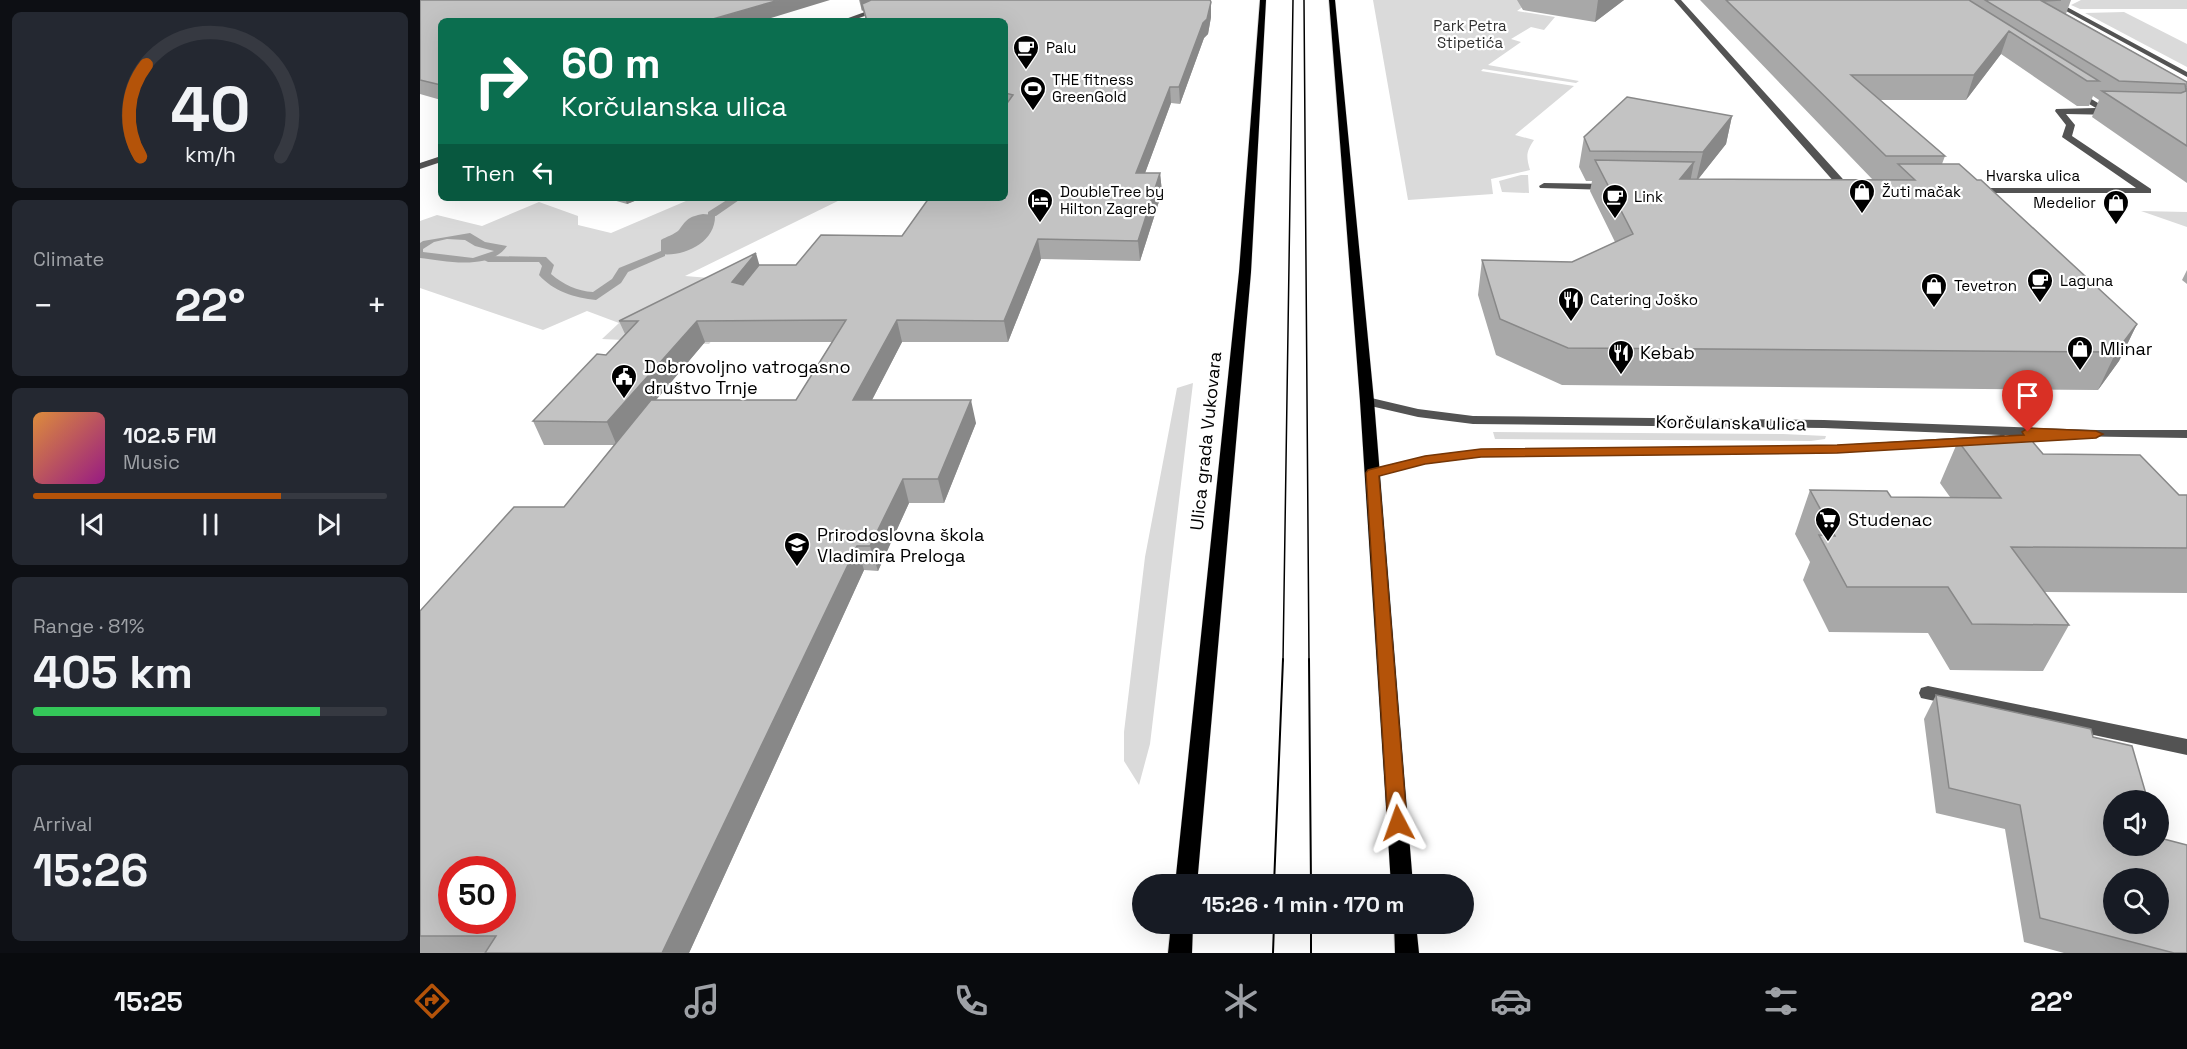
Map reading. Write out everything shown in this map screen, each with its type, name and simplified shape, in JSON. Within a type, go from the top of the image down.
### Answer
[{"type":"main road","name":"Ulica grada Vukovara","points":[[1187,874],[1245,272],[1263,0]]},
{"type":"main road","points":[[1332,0],[1336,77],[1367,401],[1401,874]]},
{"type":"main road","points":[[1180,953],[1181,934]]},
{"type":"main road","points":[[1406,934],[1407,953]]},
{"type":"street","points":[[853,18],[905,0]]},
{"type":"street","points":[[1677,0],[1853,190],[1835,190]]},
{"type":"street","points":[[2049,0],[2187,75]]},
{"type":"street","points":[[2066,87],[2106,111],[2127,112]]},
{"type":"street","name":"Hvarska ulica","points":[[1960,190],[2147,191],[2067,136],[2071,125],[2059,111],[2106,111]]},
{"type":"street","points":[[420,166],[438,160]]},
{"type":"street","points":[[1544,186],[1626,187]]},
{"type":"street","name":"Korčulanska ulica","points":[[1367,401],[1418,413],[1473,420],[1824,424],[2187,435]]},
{"type":"street","name":"Korčulanska ulica","points":[[1372,473],[1425,460],[1481,453],[1837,449],[2096,434]]},
{"type":"street","points":[[1928,693],[2187,747]]},
{"type":"green space","name":"Park Petra Stipetića","points":[[1373,0],[1532,0],[1517,11],[1555,17],[1544,30],[1531,27],[1511,39],[1521,42],[1488,65],[1579,81],[1576,83],[1483,69],[1481,71],[1574,86],[1515,135],[1534,140],[1528,154],[1530,170],[1491,179],[1493,194],[1408,200]]},
{"type":"green space","points":[[2081,0],[2187,0],[2187,9],[2080,9],[2071,5]]},
{"type":"green space","points":[[2124,12],[2187,44],[2187,67],[2085,13]]},
{"type":"green space","points":[[1528,175],[1529,193],[1502,192],[1499,181]]},
{"type":"green space","points":[[686,201],[838,201],[685,276],[759,282],[709,344],[602,339],[619,323],[587,311],[543,330],[420,288],[420,221],[437,215],[482,226],[539,202],[578,216],[578,225],[611,233]]},
{"type":"green space","points":[[2141,211],[2187,212],[2187,227]]},
{"type":"green space","points":[[1193,383],[1150,744],[1139,785],[1124,761],[1124,732],[1145,557],[1177,388]]},
{"type":"green space","points":[[1493,432],[1826,436],[1825,439],[1811,441],[1495,439]]},
{"type":"shaded area","points":[[703,214],[715,215],[714,225],[705,240],[680,253],[661,254],[661,240],[677,231],[688,219]]},
{"type":"shaded area","points":[[470,233],[485,242],[507,246],[490,259],[479,262],[454,262],[420,258],[420,243]],"holes":[[[447,239],[465,240],[475,246],[494,251],[473,258],[423,252],[423,249],[434,242]]]},
{"type":"building","points":[[420,0],[779,0],[716,18],[438,18],[438,84],[420,80]]},
{"type":"building","points":[[871,0],[1210,0],[1207,19],[1203,23],[1179,87],[1170,87],[1136,173],[1160,173],[1138,241],[1038,239],[1004,321],[897,320],[853,400],[971,400],[938,479],[903,479],[870,546],[857,546],[662,953],[485,953],[496,936],[420,936],[420,611],[514,507],[564,507],[651,400],[796,400],[846,320],[697,321],[607,422],[533,421],[597,354],[606,355],[638,321],[619,321],[756,253],[732,282],[743,285],[759,265],[796,265],[821,235],[902,236],[927,201],[1008,201],[1008,102],[1013,95],[1008,94],[1008,18],[866,18],[862,4]]},
{"type":"building","points":[[1726,0],[1969,0],[2099,81],[2087,81],[2009,31],[1974,75],[1851,75],[1945,156],[1886,156]]},
{"type":"building","points":[[1985,0],[2061,0],[2042,1],[2187,82],[2187,146],[2102,91],[2181,93],[2186,91],[2185,84],[2119,81]]},
{"type":"building","points":[[1627,97],[1732,116],[1703,152],[1590,151],[1584,137]]},
{"type":"building","points":[[1595,160],[1694,162],[1680,179],[1915,180],[1898,164],[1959,164],[1977,180],[1981,180],[2137,324],[2116,352],[1568,348],[1500,319],[1482,260],[1572,262],[1633,234]]},
{"type":"building","points":[[1958,441],[2032,441],[2043,454],[2140,455],[2179,495],[2187,495],[2187,548],[2011,547],[2069,625],[1972,624],[1948,587],[1847,587],[1819,535],[1835,536],[1810,490],[1887,491],[1891,497],[2001,498]]},
{"type":"building","points":[[1936,695],[2091,729],[2093,737],[2132,746],[2145,790],[2103,790],[2103,856],[2169,856],[2169,840],[2187,845],[2187,953],[2174,953],[2040,918],[2020,805],[1949,788]]},
{"type":"waterway","points":[[712,214],[732,201]]},
{"type":"waterway","points":[[488,259],[542,259],[548,265],[545,275],[556,284],[575,293],[596,296],[617,281],[623,270],[661,254]]},
{"type":"tram line","points":[[1283,661],[1293,0]]},
{"type":"tram line","points":[[1304,0],[1309,661]]},
{"type":"tram line","points":[[1274,874],[1283,659]]},
{"type":"tram line","points":[[1309,659],[1311,874]]},
{"type":"tram line","points":[[1273,953],[1274,934]]},
{"type":"tram line","points":[[1311,934],[1311,953]]},
{"type":"place","name":"Palu","points":[[1026,71]]},
{"type":"place","name":"THE fitness GreenGold","points":[[1033,112]]},
{"type":"place","name":"Žuti mačak","points":[[1862,215]]},
{"type":"place","name":"Link","points":[[1615,220]]},
{"type":"place","name":"DoubleTree by Hilton Zagreb","points":[[1040,224]]},
{"type":"place","name":"Medelior","points":[[2116,226]]},
{"type":"place","name":"Laguna","points":[[2040,304]]},
{"type":"place","name":"Tevetron","points":[[1934,309]]},
{"type":"place","name":"Catering Joško","points":[[1571,323]]},
{"type":"place","name":"Mlinar","points":[[2080,372]]},
{"type":"place","name":"Kebab","points":[[1621,376]]},
{"type":"place","name":"Dobrovoljno vatrogasno društvo Trnje","points":[[624,400]]},
{"type":"place","name":"Studenac","points":[[1828,543]]},
{"type":"place","name":"Prirodoslovna škola Vladimira Preloga","points":[[797,568]]},
{"type":"route","points":[[1398,823],[1372,473],[1425,460],[1481,453],[1837,449],[2096,434],[2028,432]]}]
